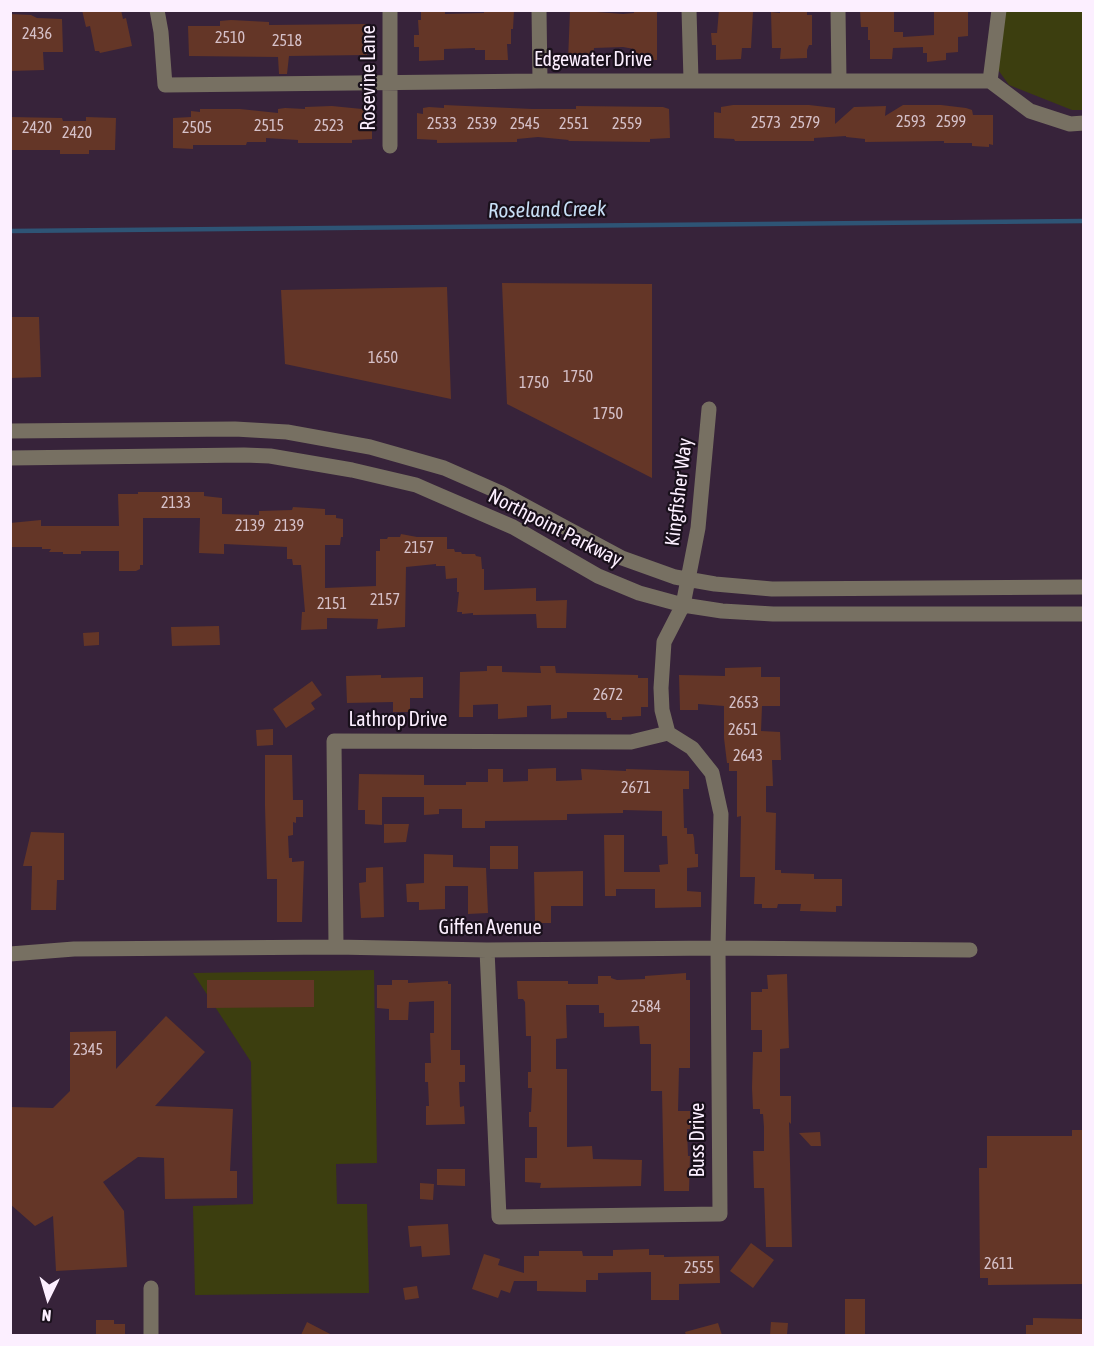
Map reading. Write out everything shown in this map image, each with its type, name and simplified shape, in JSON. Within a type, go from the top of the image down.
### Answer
[{"type":"street","name":"Edgewater Drive","points":[[157,10],[165,85],[691,80],[990,81]]},
{"type":"street","name":"Rosevine Lane","points":[[390,10],[390,146]]},
{"type":"street","points":[[540,10],[540,81]]},
{"type":"street","points":[[689,10],[691,80]]},
{"type":"street","points":[[838,10],[839,80]]},
{"type":"street","points":[[999,10],[990,81],[1030,111],[1070,124],[1083,123]]},
{"type":"street","name":"Kingfisher Way","points":[[682,605],[698,528],[709,409]]},
{"type":"street","name":"Northpoint Parkway","points":[[10,431],[235,429],[286,432],[361,445],[444,468],[501,493],[622,558],[675,577],[745,588],[1083,587]]},
{"type":"street","name":"Northpoint Parkway","points":[[10,458],[253,455],[352,470],[424,489],[513,527],[598,576],[639,593],[682,605],[747,614],[1083,614]]},
{"type":"street","points":[[668,733],[662,710],[661,672],[664,642],[682,605]]},
{"type":"street","name":"Lathrop Drive","points":[[336,947],[334,741],[631,742],[668,733]]},
{"type":"street","name":"Buss Drive","points":[[487,950],[499,1217],[720,1214],[718,948],[721,814],[712,773],[692,748],[668,733]]},
{"type":"street","name":"Giffen Avenue","points":[[10,954],[74,949],[336,947],[487,950],[718,948],[970,950]]},
{"type":"street","points":[[151,1288],[151,1335]]},
{"type":"shaded area","points":[[1001,11],[1083,11],[1083,110],[1072,110],[1009,85],[996,67]]},
{"type":"shaded area","points":[[374,970],[377,1163],[336,1164],[337,1204],[367,1204],[369,1293],[195,1295],[193,1206],[253,1204],[251,1062],[193,973]]},
{"type":"building","points":[[82,10],[121,10],[123,19],[126,18],[132,46],[100,53],[95,51],[90,26],[86,27]]},
{"type":"building","points":[[421,10],[445,10],[445,14],[514,10],[511,44],[507,44],[508,60],[485,60],[485,50],[475,50],[475,48],[444,49],[444,60],[419,61],[419,47],[414,47],[414,35],[419,35],[418,20],[421,20]]},
{"type":"building","points":[[570,10],[623,14],[634,13],[634,10],[657,10],[657,60],[634,60],[634,49],[623,47],[594,48],[593,60],[568,61]]},
{"type":"building","points":[[719,10],[753,12],[751,48],[742,48],[741,59],[716,60],[716,45],[712,45],[711,33],[717,33]]},
{"type":"building","points":[[780,10],[807,10],[807,15],[812,15],[812,45],[809,45],[807,50],[807,58],[780,59],[781,48],[772,48],[771,12],[780,13]]},
{"type":"building","points":[[860,10],[894,12],[894,32],[903,32],[903,37],[934,35],[934,10],[968,10],[968,36],[958,37],[958,52],[946,53],[946,60],[927,62],[927,53],[923,53],[923,47],[893,48],[892,59],[870,59],[868,27],[861,27]]},
{"type":"building","points":[[10,14],[62,19],[63,52],[43,52],[44,70],[10,71]]},
{"type":"building","points":[[220,21],[269,22],[269,25],[367,24],[367,55],[289,56],[287,74],[279,74],[278,57],[189,56],[188,26],[220,26]]},
{"type":"building","points":[[444,105],[532,109],[576,109],[576,106],[663,107],[669,109],[670,138],[650,139],[650,142],[568,141],[538,137],[517,139],[517,142],[437,143],[437,140],[417,139],[417,113],[423,114],[423,108],[444,108]]},
{"type":"building","points":[[809,105],[835,108],[835,124],[854,107],[886,106],[885,116],[903,105],[941,105],[966,108],[972,110],[973,115],[993,115],[993,145],[989,144],[989,147],[972,146],[972,143],[944,143],[944,141],[865,142],[865,139],[846,136],[814,138],[814,141],[735,141],[734,139],[714,138],[714,112],[721,113],[721,107]]},
{"type":"building","points":[[332,106],[372,110],[372,139],[352,140],[352,143],[298,143],[298,140],[266,138],[266,142],[247,142],[246,145],[193,145],[193,149],[173,148],[173,118],[191,117],[191,111],[240,109],[278,113],[278,109],[285,108],[305,109],[305,107]]},
{"type":"building","points":[[10,117],[62,118],[63,121],[86,121],[86,117],[116,118],[115,150],[89,150],[89,154],[60,154],[60,150],[10,150]]},
{"type":"building","points":[[502,283],[652,284],[652,478],[507,404]]},
{"type":"building","points":[[447,287],[451,399],[285,364],[281,290]]},
{"type":"building","points":[[10,317],[39,317],[41,377],[10,378]]},
{"type":"building","points":[[138,492],[204,492],[204,496],[222,498],[222,514],[259,515],[259,511],[292,510],[293,507],[325,509],[325,515],[336,515],[336,518],[343,519],[343,537],[341,537],[340,545],[325,545],[325,588],[376,586],[376,551],[380,551],[380,539],[400,537],[401,534],[417,537],[447,537],[447,549],[481,557],[482,569],[484,569],[484,590],[536,588],[536,601],[567,600],[566,628],[537,628],[536,614],[473,615],[473,613],[457,612],[459,592],[457,592],[457,578],[446,579],[445,566],[436,566],[436,564],[406,567],[405,627],[377,629],[378,619],[327,618],[327,629],[301,630],[302,612],[305,612],[301,565],[293,565],[292,559],[287,559],[287,547],[224,544],[224,554],[199,553],[200,518],[143,518],[143,565],[140,565],[140,569],[136,571],[119,571],[119,551],[81,551],[81,554],[63,554],[63,552],[49,552],[51,549],[42,549],[42,547],[10,547],[10,523],[41,520],[41,526],[119,526],[118,494],[138,494]]},
{"type":"building","points":[[219,626],[220,645],[172,646],[171,627]]},
{"type":"building","points":[[99,632],[99,645],[84,646],[83,633]]},
{"type":"building","points":[[487,666],[502,666],[502,672],[541,673],[540,666],[555,666],[556,673],[638,675],[638,678],[648,678],[648,707],[641,707],[641,716],[622,717],[622,720],[607,718],[606,712],[567,712],[567,718],[551,719],[551,705],[527,706],[527,717],[498,719],[498,704],[473,705],[473,717],[459,717],[460,672],[487,671]]},
{"type":"building","points":[[761,667],[761,677],[780,677],[780,706],[762,706],[761,731],[780,732],[781,760],[772,760],[773,786],[766,786],[766,812],[776,813],[775,870],[781,870],[781,873],[814,874],[814,879],[842,879],[842,906],[836,906],[836,912],[800,911],[801,904],[778,904],[777,908],[762,908],[762,904],[754,904],[755,877],[740,877],[741,816],[737,817],[737,771],[729,771],[729,763],[727,763],[724,706],[698,704],[698,710],[680,710],[679,675],[725,676],[725,668]]},
{"type":"building","points":[[381,675],[381,678],[423,677],[423,698],[410,698],[410,712],[393,712],[393,702],[347,703],[346,676]]},
{"type":"building","points":[[312,681],[322,695],[311,703],[315,709],[286,728],[273,709]]},
{"type":"building","points":[[273,729],[273,745],[257,746],[256,730]]},
{"type":"building","points":[[265,755],[292,755],[293,800],[303,800],[303,817],[296,817],[296,823],[293,822],[293,835],[288,836],[289,858],[292,858],[292,862],[304,861],[302,922],[277,922],[277,879],[267,879]]},
{"type":"building","points":[[556,768],[556,781],[582,780],[581,769],[689,771],[689,789],[683,789],[684,828],[687,828],[687,834],[693,834],[695,854],[698,854],[698,867],[687,868],[687,891],[701,892],[701,907],[655,908],[655,889],[616,889],[616,896],[605,896],[604,835],[624,835],[624,872],[660,872],[659,865],[668,864],[667,836],[662,836],[662,811],[623,810],[623,813],[567,814],[567,820],[485,821],[485,828],[462,828],[462,809],[439,809],[439,814],[424,815],[424,797],[382,797],[382,825],[365,824],[365,810],[358,810],[359,774],[424,775],[424,785],[466,785],[466,782],[488,782],[488,769],[503,769],[503,782],[528,781],[528,769]]},
{"type":"building","points":[[384,824],[409,824],[406,842],[384,843]]},
{"type":"building","points":[[31,832],[64,833],[64,880],[57,880],[56,910],[31,910],[32,866],[23,866]]},
{"type":"building","points":[[490,846],[518,846],[518,869],[490,869]]},
{"type":"building","points":[[424,854],[453,855],[453,867],[486,868],[488,913],[468,914],[468,886],[445,886],[445,909],[419,910],[419,902],[407,902],[406,884],[424,883]]},
{"type":"building","points":[[383,867],[384,917],[361,918],[359,883],[366,882],[366,868]]},
{"type":"building","points":[[583,871],[583,906],[551,906],[551,923],[535,923],[534,872]]},
{"type":"building","points":[[686,973],[686,980],[690,980],[690,1068],[679,1068],[678,1111],[690,1111],[690,1129],[687,1129],[688,1156],[690,1156],[689,1191],[664,1191],[662,1091],[651,1091],[651,1044],[640,1044],[639,1026],[604,1027],[604,1013],[599,1013],[599,1005],[566,1005],[567,1038],[556,1039],[556,1069],[567,1069],[567,1147],[592,1146],[593,1159],[642,1160],[641,1186],[540,1188],[541,1183],[525,1182],[525,1158],[537,1158],[537,1127],[529,1127],[532,1088],[528,1088],[528,1072],[531,1072],[531,1036],[526,1036],[525,1002],[523,999],[518,999],[517,981],[568,981],[568,984],[598,984],[598,976],[611,976],[617,980],[645,979],[645,976]]},
{"type":"building","points":[[787,974],[789,1048],[780,1049],[780,1096],[791,1096],[791,1124],[789,1122],[792,1247],[766,1247],[764,1188],[754,1188],[753,1151],[764,1151],[763,1114],[760,1114],[760,1109],[753,1109],[752,1088],[753,1052],[762,1052],[762,1030],[751,1030],[751,992],[762,992],[762,989],[768,989],[767,975]]},
{"type":"building","points":[[207,980],[314,980],[314,1007],[207,1008]]},
{"type":"building","points":[[392,980],[408,980],[408,983],[448,981],[448,984],[451,984],[451,1050],[460,1050],[460,1065],[465,1065],[465,1082],[459,1082],[460,1107],[464,1106],[465,1124],[426,1125],[426,1106],[429,1106],[425,1063],[431,1063],[430,1033],[434,1033],[434,1001],[409,1002],[408,1020],[389,1020],[389,1009],[377,1008],[377,985],[392,985]]},
{"type":"building","points":[[166,1016],[205,1052],[155,1106],[233,1109],[230,1171],[237,1171],[237,1198],[165,1199],[164,1158],[138,1157],[103,1182],[124,1211],[127,1267],[56,1271],[53,1216],[35,1226],[10,1204],[10,1107],[53,1108],[70,1091],[70,1032],[116,1031],[116,1069]]},
{"type":"building","points":[[1072,1130],[1083,1130],[1083,1284],[988,1285],[988,1278],[980,1278],[979,1168],[987,1168],[987,1136],[1072,1136]]},
{"type":"building","points":[[820,1132],[821,1146],[811,1146],[799,1133]]},
{"type":"building","points":[[437,1169],[465,1169],[465,1186],[437,1185]]},
{"type":"building","points":[[420,1183],[434,1184],[433,1200],[420,1199]]},
{"type":"building","points":[[448,1224],[450,1255],[422,1257],[421,1246],[410,1247],[408,1226]]},
{"type":"building","points":[[751,1243],[774,1260],[753,1288],[730,1271]]},
{"type":"building","points":[[649,1249],[649,1255],[664,1255],[664,1257],[719,1256],[720,1283],[679,1284],[679,1300],[651,1300],[651,1272],[598,1273],[598,1280],[586,1280],[586,1292],[537,1291],[537,1281],[514,1281],[510,1293],[501,1290],[498,1298],[472,1289],[484,1254],[500,1259],[498,1265],[524,1273],[524,1256],[539,1256],[539,1251],[582,1251],[583,1256],[613,1256],[613,1250]]},
{"type":"building","points":[[417,1286],[419,1298],[405,1300],[403,1288]]},
{"type":"building","points":[[845,1299],[865,1299],[865,1335],[845,1335]]},
{"type":"building","points":[[1033,1318],[1083,1319],[1083,1335],[1026,1335],[1026,1325],[1033,1325]]},
{"type":"building","points":[[96,1320],[114,1320],[114,1324],[125,1324],[125,1335],[96,1335]]},
{"type":"building","points":[[307,1322],[332,1335],[301,1335]]},
{"type":"building","points":[[771,1322],[788,1323],[787,1335],[770,1335]]},
{"type":"building","points":[[718,1323],[722,1335],[686,1335],[685,1332]]},
{"type":"waterway","name":"Roseland Creek","points":[[10,231],[1084,221]]}]
